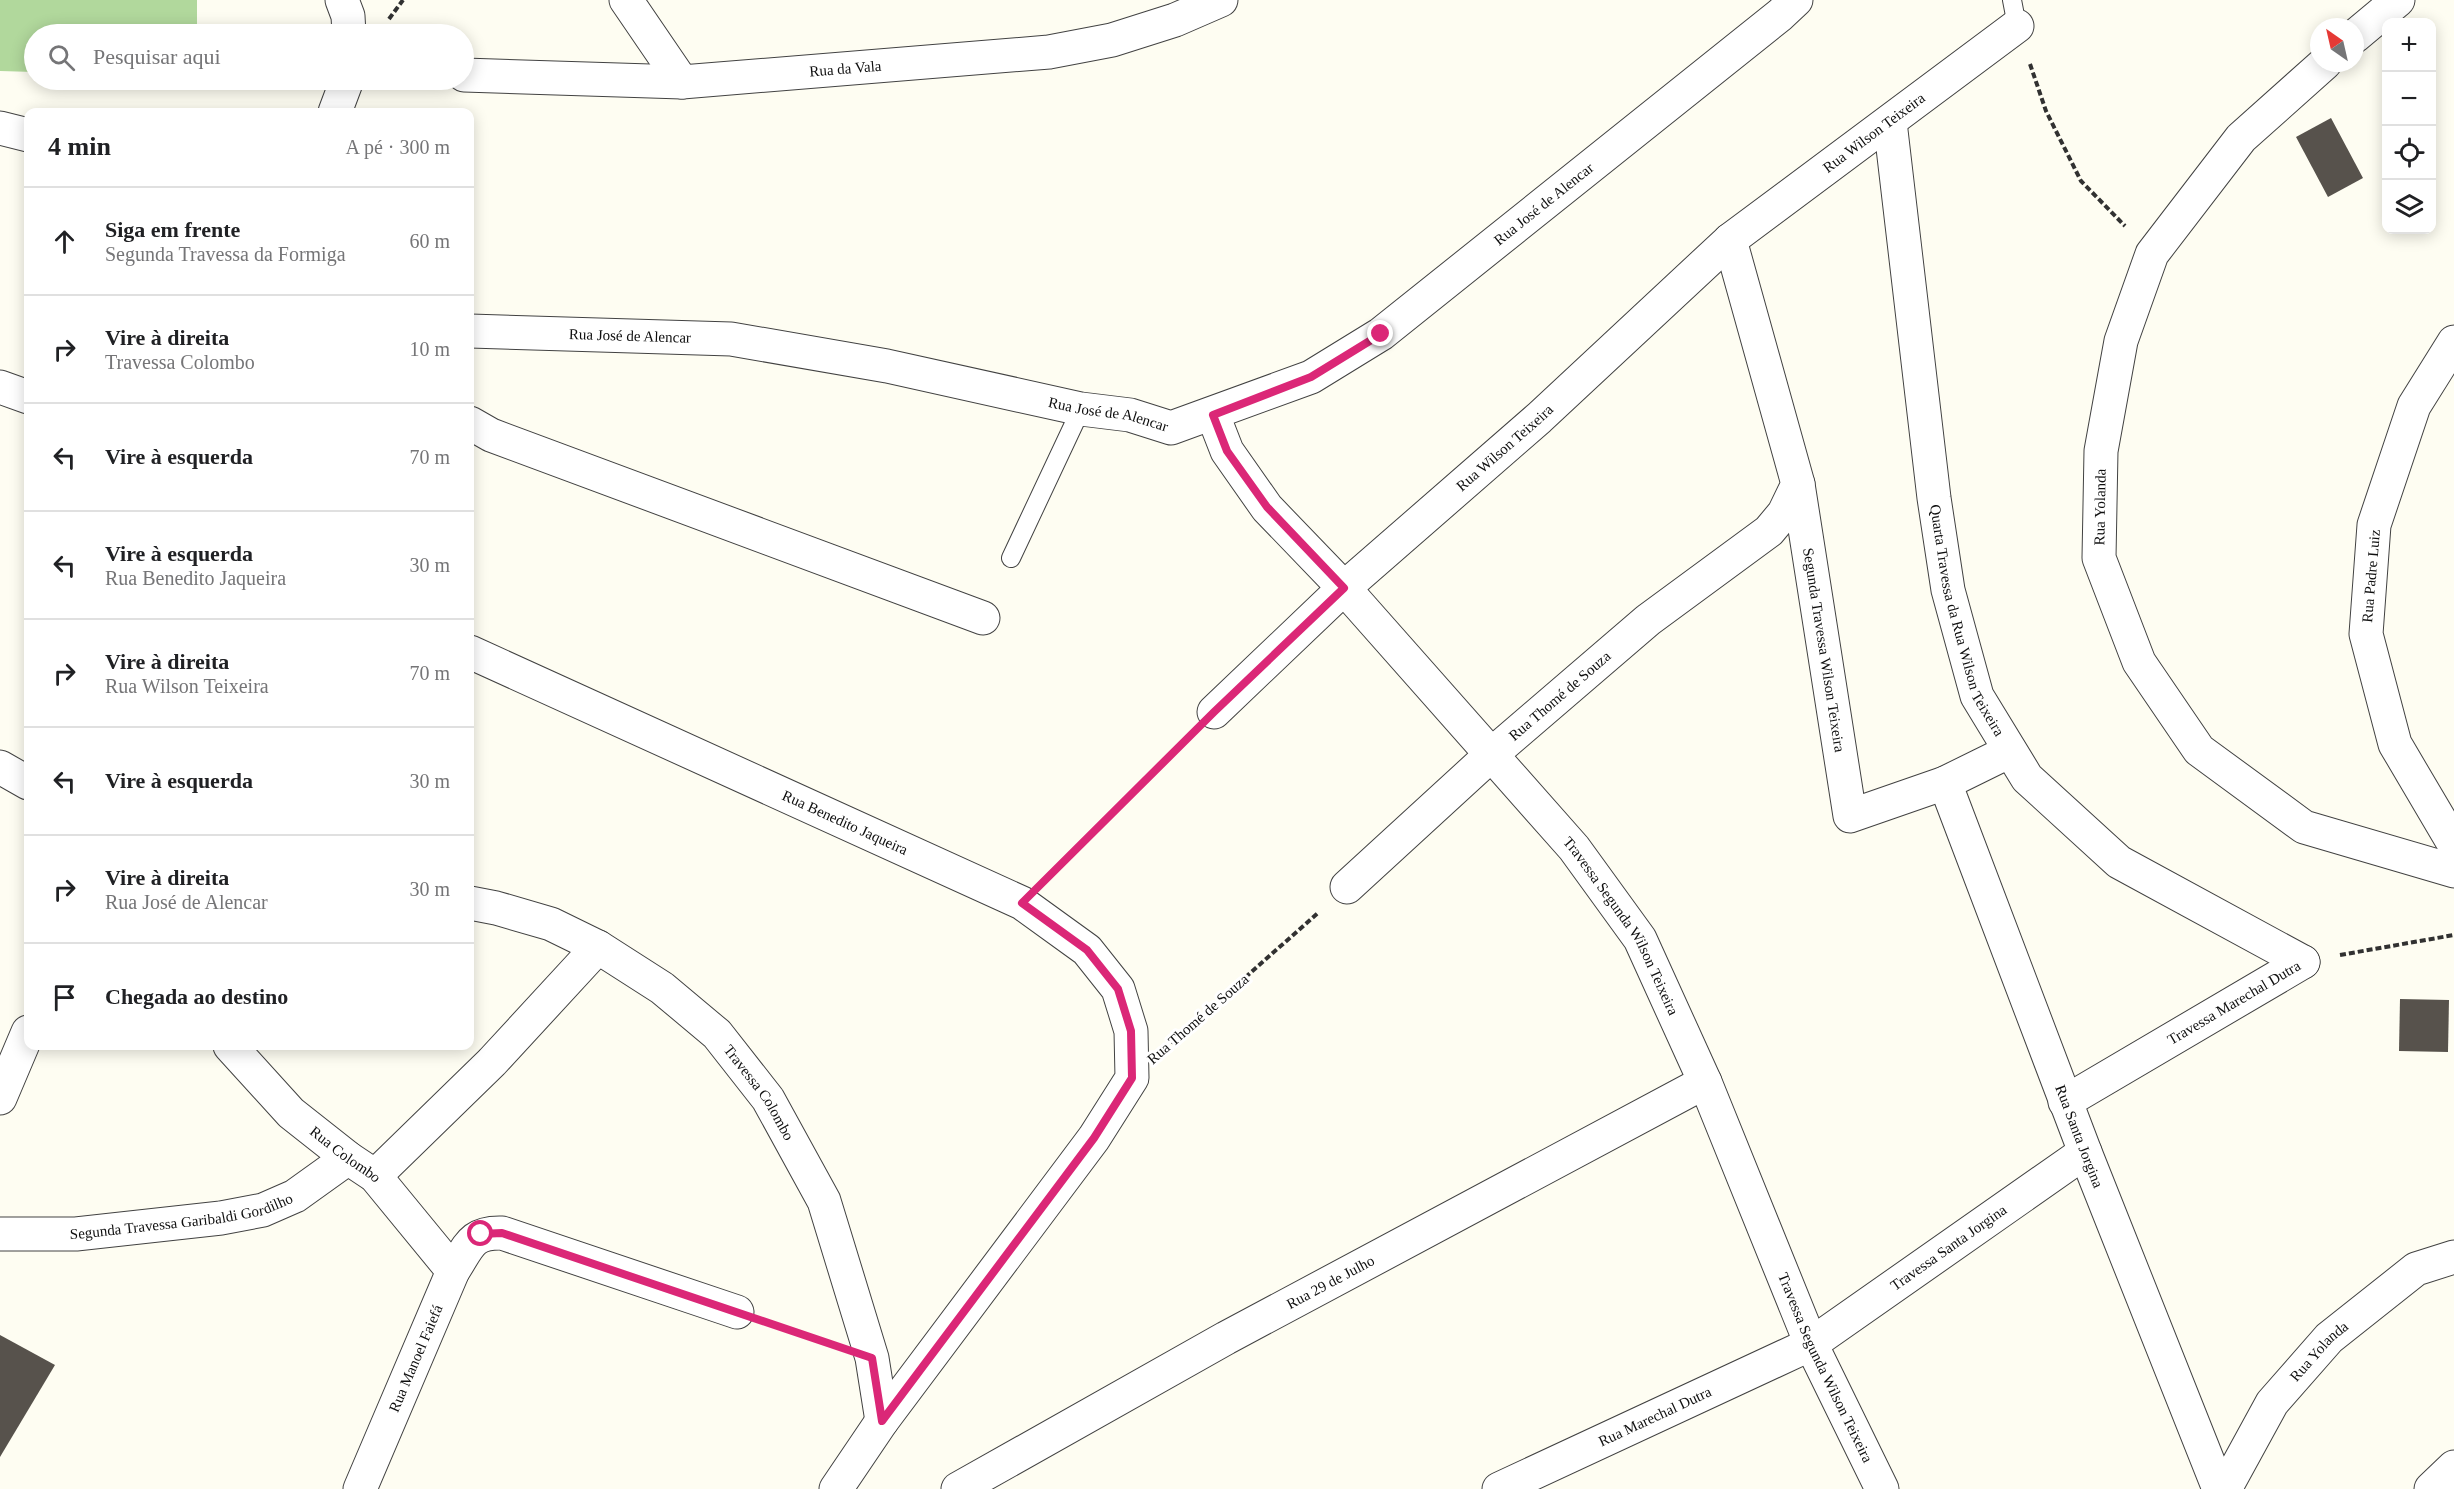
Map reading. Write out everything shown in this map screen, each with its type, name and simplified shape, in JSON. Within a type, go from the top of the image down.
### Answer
[{"type":"street","points":[[342,0],[348,16],[348,24]]},
{"type":"street","points":[[626,0],[682,82]]},
{"type":"street","name":"Rua da Vala","points":[[474,75],[682,82],[1049,52],[1112,40],[1175,20],[1221,0]]},
{"type":"street","points":[[2364,28],[2398,0]]},
{"type":"street","name":"Rua José de Alencar","points":[[474,330],[731,339],[887,366],[1081,409],[1130,415],[1171,428],[1213,415],[1311,377],[1381,334],[1782,5]]},
{"type":"street","name":"Rua Wilson Teixeira","points":[[1214,712],[1344,588],[1539,418],[1730,240],[1890,122],[2014,13]]},
{"type":"street","name":"Rua Yolanda","points":[[2315,72],[2241,138],[2152,254],[2121,341],[2101,451],[2099,558],[2139,662],[2199,750],[2304,827],[2454,871]]},
{"type":"street","points":[[336,108],[343,90]]},
{"type":"street","name":"Quarta Travessa da Rua Wilson Teixeira","points":[[1890,122],[1919,379],[1947,590],[1977,696],[2027,778],[2119,862],[2303,962]]},
{"type":"street","points":[[0,128],[24,134]]},
{"type":"street","points":[[1730,240],[1798,484]]},
{"type":"street","name":"Rua Padre Luiz","points":[[2454,342],[2414,406],[2374,525],[2366,634],[2395,744],[2454,844]]},
{"type":"street","points":[[0,387],[24,396]]},
{"type":"street","name":"Travessa Segunda Wilson Teixeira","points":[[1213,415],[1227,451],[1267,507],[1344,588],[1574,848],[1640,939],[1705,1082],[1811,1344],[1882,1489]]},
{"type":"street","points":[[474,425],[491,435],[983,618]]},
{"type":"street","points":[[1171,428],[1227,451]]},
{"type":"street","name":"Rua Thomé de Souza","points":[[1347,887],[1492,754],[1648,620],[1768,531],[1784,513],[1798,484]]},
{"type":"street","name":"Segunda Travessa Wilson Teixeira","points":[[1798,484],[1850,816],[1945,783]]},
{"type":"street","name":"Rua Benedito Jaqueira","points":[[474,654],[1022,903],[1087,950],[1118,989],[1131,1031],[1132,1078]]},
{"type":"street","points":[[1945,783],[2010,751]]},
{"type":"street","points":[[0,766],[24,781]]},
{"type":"street","name":"Rua Santa Jorgina","points":[[1945,783],[2065,1102],[2219,1489]]},
{"type":"street","name":"Travessa Colombo","points":[[474,904],[550,924],[598,947],[662,988],[717,1034],[768,1099],[824,1202],[872,1358],[882,1421]]},
{"type":"street","name":"Segunda Travessa Garibaldi Gordilho","points":[[0,1234],[76,1234],[221,1218],[263,1210],[362,1167],[492,1062],[598,947]]},
{"type":"street","name":"Travessa Marechal Dutra","points":[[2065,1102],[2303,962]]},
{"type":"street","points":[[0,1098],[24,1041]]},
{"type":"street","name":"Rua Colombo","points":[[234,1050],[291,1113],[362,1167],[453,1271]]},
{"type":"street","points":[[836,1489],[882,1421],[1094,1138],[1132,1078]]},
{"type":"street","name":"Rua 29 de Julho","points":[[958,1489],[1226,1338],[1705,1082]]},
{"type":"street","name":"Travessa Santa Jorgina","points":[[1811,1344],[2085,1152]]},
{"type":"street","name":"Rua Manoel Faiefá","points":[[360,1489],[453,1271],[473,1240],[481,1234],[502,1233],[737,1312]]},
{"type":"street","name":"Rua Yolanda","points":[[2225,1489],[2272,1403],[2329,1338],[2416,1269],[2454,1257]]},
{"type":"street","name":"Rua Marechal Dutra","points":[[1499,1489],[1811,1344]]},
{"type":"street","points":[[2431,1489],[2454,1467]]},
{"type":"lane","points":[[1011,558],[1081,409]]},
{"type":"path","points":[[2014,13],[2046,111],[2081,181],[2152,254]]},
{"type":"path","points":[[1022,903],[1214,712]]},
{"type":"path","name":"Rua Thomé de Souza","points":[[1132,1078],[1347,887]]},
{"type":"path","name":"Travessa Marechal Dutra","points":[[2303,962],[2454,935]]},
{"type":"path","points":[[737,1312],[872,1358]]},
{"type":"green space","points":[[0,0],[197,0],[197,24],[24,24],[24,72],[0,71]]},
{"type":"building","points":[[2331,118],[2363,178],[2328,197],[2296,137]]},
{"type":"building","points":[[2400,999],[2449,1000],[2448,1052],[2399,1051]]},
{"type":"building","points":[[0,1335],[55,1365],[0,1457]]},
{"type":"route","points":[[481,1234],[502,1233],[872,1358],[882,1421],[1094,1138],[1132,1078],[1131,1031],[1118,989],[1087,950],[1022,903],[1214,712],[1344,588],[1267,507],[1227,451],[1213,415],[1311,377],[1381,334]]}]
